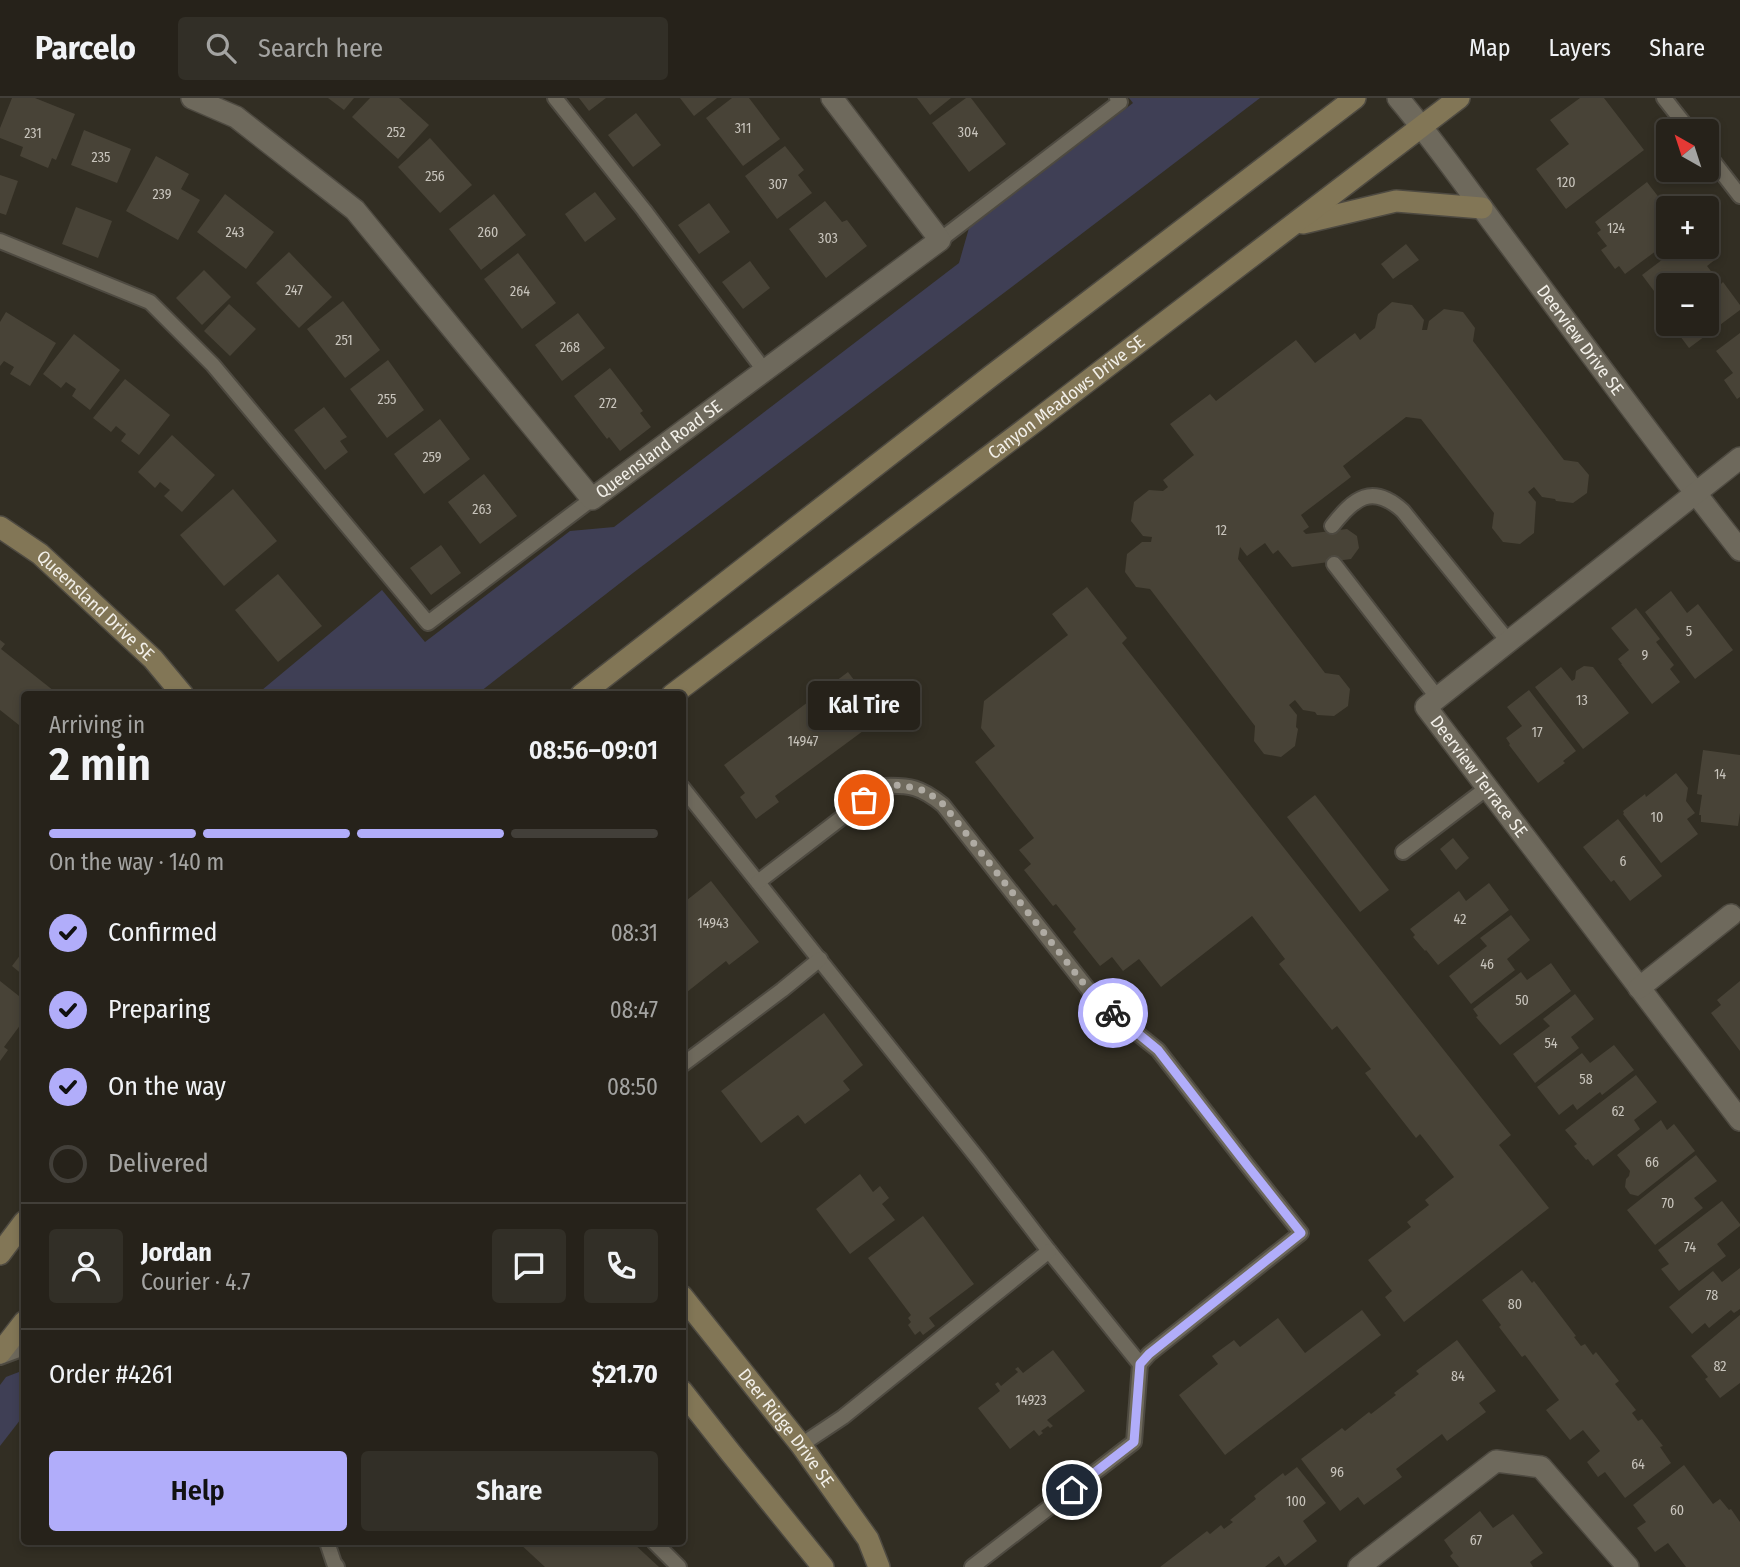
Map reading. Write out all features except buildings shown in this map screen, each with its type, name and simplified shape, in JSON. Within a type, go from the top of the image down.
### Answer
[{"type":"street","name":"Queensland Road SE","points":[[192,98],[236,117],[355,210],[592,499],[940,240]]},
{"type":"street","points":[[832,98],[940,240]]},
{"type":"street","points":[[586,691],[991,376],[1355,98]]},
{"type":"street","name":"Deerview Drive SE","points":[[1398,98],[1422,126],[1740,550]]},
{"type":"street","name":"Canyon Meadows Drive SE","points":[[677,691],[1459,98]]},
{"type":"street","points":[[1294,225],[1396,201],[1482,208]]},
{"type":"street","name":"Deerview Terrace SE","points":[[1740,458],[1426,707],[1740,1120]]},
{"type":"street","name":"Queensland Drive SE","points":[[0,527],[40,554],[153,659],[180,691]]},
{"type":"street","points":[[1639,988],[1731,915]]},
{"type":"street","points":[[0,1254],[21,1226]]},
{"type":"street","name":"Deer Ridge Drive SE","points":[[686,1301],[801,1446],[868,1539],[879,1567]]},
{"type":"street","points":[[0,1355],[21,1326]]},
{"type":"street","points":[[686,1396],[823,1567]]},
{"type":"street","points":[[1359,1567],[1496,1461],[1541,1467],[1628,1567]]},
{"type":"lane","points":[[555,98],[644,210],[764,370]]},
{"type":"lane","points":[[940,240],[1120,102],[1117,98]]},
{"type":"lane","points":[[1664,98],[1681,119]]},
{"type":"lane","points":[[1719,169],[1740,196]]},
{"type":"lane","points":[[0,241],[150,302],[213,365],[428,623],[592,499]]},
{"type":"lane","points":[[1332,526],[1345,508],[1364,497],[1378,495],[1392,501],[1403,510],[1508,641]]},
{"type":"lane","points":[[1334,564],[1437,697]]},
{"type":"lane","points":[[758,882],[883,786],[902,785],[926,791],[943,804],[1099,1003],[1158,1050],[1301,1233],[1140,1364],[1134,1442],[972,1567]]},
{"type":"lane","points":[[1403,852],[1487,788]]},
{"type":"lane","points":[[686,792],[1140,1364]]},
{"type":"lane","points":[[686,1062],[820,960]]},
{"type":"lane","points":[[801,1446],[842,1417],[1049,1251]]},
{"type":"lane","points":[[0,1355],[21,1349]]},
{"type":"lane","points":[[328,1545],[337,1567]]},
{"type":"lane","points":[[657,1545],[679,1567]]},
{"type":"shaded area","points":[[1129,98],[1260,98],[481,691],[261,691],[382,590],[425,642],[570,531],[614,527],[959,263],[969,228],[1133,103]]},
{"type":"shaded area","points":[[21,1371],[21,1419],[0,1446],[0,1385],[6,1377]]},
{"type":"way so far","points":[[864,800],[883,786],[902,785],[926,791],[943,804],[1099,1003],[1113,1013]]},
{"type":"place","name":"Kal Tire","points":[[864,800]]},
{"type":"route","points":[[1072,1490],[1134,1442],[1140,1364],[1301,1233],[1158,1050],[1113,1013]]}]
